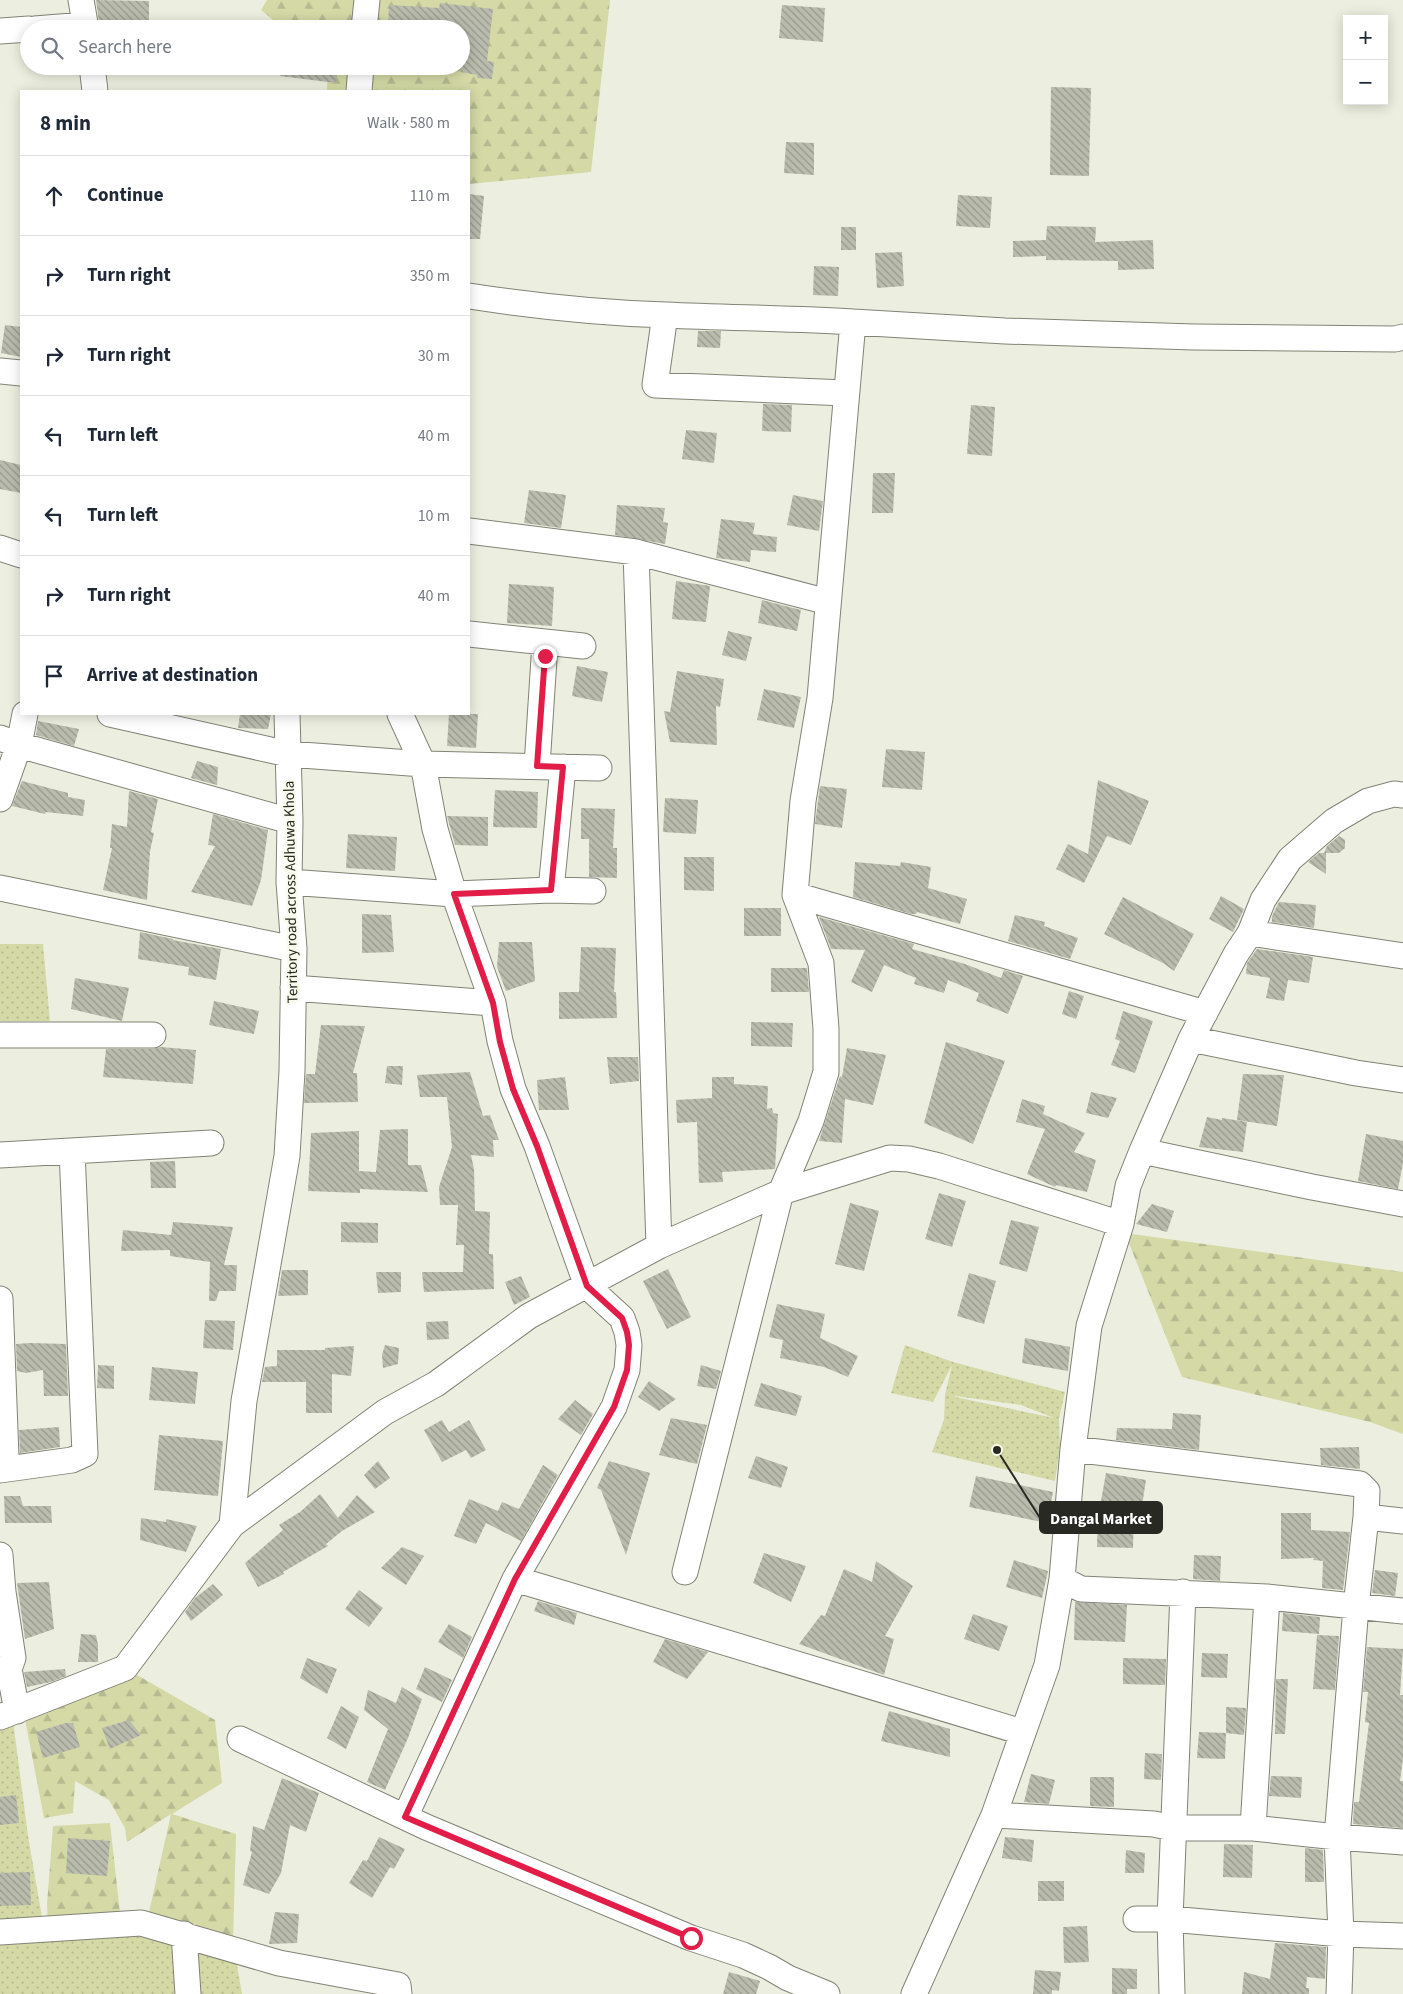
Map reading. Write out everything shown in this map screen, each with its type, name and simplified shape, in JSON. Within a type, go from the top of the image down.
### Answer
[{"type":"street","points":[[81,0],[84,20]]},
{"type":"street","points":[[365,20],[367,0]]},
{"type":"street","points":[[0,31],[20,30]]},
{"type":"street","points":[[93,75],[96,90]]},
{"type":"street","points":[[359,90],[360,75]]},
{"type":"street","points":[[470,296],[523,304],[665,315],[778,318],[1005,331],[1194,337],[1386,339],[1403,337]]},
{"type":"street","points":[[665,315],[654,385],[846,393]]},
{"type":"street","points":[[685,1572],[781,1192],[810,1121],[826,1072],[826,1029],[822,963],[795,895],[803,801],[820,698],[846,393],[854,322]]},
{"type":"street","points":[[0,371],[20,373]]},
{"type":"street","points":[[470,531],[636,552],[828,602]]},
{"type":"street","points":[[0,548],[20,555]]},
{"type":"street","points":[[636,552],[659,1246]]},
{"type":"street","points":[[470,634],[583,646]]},
{"type":"street","points":[[537,766],[545,643]]},
{"type":"street","points":[[0,799],[10,741],[24,715]]},
{"type":"street","points":[[114,715],[288,754],[423,764],[599,768]]},
{"type":"street","name":"Territory road across Adhuwa Khola","points":[[232,1525],[244,1401],[287,1156],[292,1071],[294,949],[289,882],[290,821],[287,715]]},
{"type":"street","points":[[400,715],[423,764],[435,829],[454,894],[493,1003],[500,1042],[513,1089],[537,1146],[587,1286],[622,1318],[629,1345],[627,1370],[614,1407],[515,1579],[405,1817]]},
{"type":"street","points":[[10,741],[290,821]]},
{"type":"street","points":[[551,890],[563,767]]},
{"type":"street","points":[[919,1994],[994,1814],[1022,1732],[1048,1665],[1062,1579],[1073,1449],[1089,1326],[1121,1224],[1128,1186],[1142,1151],[1190,1039],[1236,954],[1250,933],[1263,900],[1290,859],[1334,821],[1368,801],[1394,794],[1403,795]]},
{"type":"street","points":[[289,882],[454,894],[551,890],[593,891]]},
{"type":"street","points":[[0,888],[294,949]]},
{"type":"street","points":[[795,895],[1205,1013]]},
{"type":"street","points":[[1250,933],[1403,956]]},
{"type":"street","points":[[293,988],[493,1003]]},
{"type":"street","points":[[0,1035],[153,1035]]},
{"type":"street","points":[[1190,1039],[1356,1073],[1403,1080]]},
{"type":"street","points":[[0,1155],[211,1143]]},
{"type":"street","points":[[0,1470],[72,1460],[85,1454],[72,1151]]},
{"type":"street","points":[[1142,1151],[1403,1204]]},
{"type":"street","points":[[0,1555],[3,1592],[13,1658],[9,1669],[9,1714],[125,1668],[232,1525],[385,1412],[436,1384],[529,1316],[564,1296],[587,1286],[659,1246],[781,1192],[890,1158],[909,1159],[971,1176],[1121,1224]]},
{"type":"street","points":[[0,1299],[6,1457],[0,1463]]},
{"type":"street","points":[[1073,1449],[1360,1484],[1367,1491],[1337,1837],[1341,1934],[1339,1994]]},
{"type":"street","points":[[1366,1517],[1403,1521]]},
{"type":"street","points":[[515,1579],[1022,1732]]},
{"type":"street","points":[[1062,1579],[1081,1589],[1267,1597],[1403,1611]]},
{"type":"street","points":[[1172,1994],[1170,1919],[1172,1828],[1183,1592]]},
{"type":"street","points":[[1253,1828],[1267,1597]]},
{"type":"street","points":[[240,1739],[405,1817],[691,1938],[743,1954],[788,1978],[826,1994]]},
{"type":"street","points":[[994,1814],[1154,1824],[1172,1828],[1253,1828],[1403,1842]]},
{"type":"street","points":[[1136,1919],[1170,1919],[1341,1934],[1403,1936]]},
{"type":"street","points":[[0,1932],[141,1924],[184,1934],[280,1962],[398,1985],[399,1994]]},
{"type":"street","points":[[184,1934],[188,1994]]},
{"type":"green space","points":[[267,0],[610,0],[591,172],[470,184],[470,90],[327,90],[328,75],[470,75],[470,20],[273,20],[261,10]]},
{"type":"green space","points":[[0,944],[43,944],[50,1021],[0,1021]]},
{"type":"green space","points":[[1125,1233],[1403,1272],[1403,1434],[1370,1422],[1182,1377]]},
{"type":"green space","points":[[905,1345],[953,1362],[1065,1392],[1059,1419],[1060,1446],[1055,1481],[932,1452],[944,1420],[945,1395],[952,1365],[933,1402],[891,1393]],"holes":[[[955,1396],[1021,1405],[1054,1418]]]},
{"type":"green space","points":[[125,1668],[215,1720],[222,1783],[172,1814],[236,1834],[233,1941],[147,1921],[171,1814],[127,1842],[125,1828],[109,1800],[75,1781],[73,1813],[44,1818],[24,1714]]},
{"type":"green space","points":[[13,1721],[28,1836],[44,1929],[0,1931],[0,1724]]},
{"type":"green space","points":[[110,1823],[121,1922],[48,1927],[47,1904],[53,1826]]},
{"type":"green space","points":[[119,1928],[235,1954],[242,1994],[0,1994],[0,1934]]},
{"type":"building","points":[[96,0],[149,1],[149,20],[99,20]]},
{"type":"building","points":[[440,3],[493,9],[487,61],[494,62],[492,79],[477,78],[477,75],[470,74],[470,20],[388,20],[389,5],[439,8]]},
{"type":"building","points":[[782,5],[825,8],[823,42],[779,38]]},
{"type":"building","points":[[280,75],[337,75],[336,83]]},
{"type":"building","points":[[1051,87],[1091,88],[1089,176],[1050,175]]},
{"type":"building","points":[[786,142],[814,143],[814,175],[784,173]]},
{"type":"building","points":[[470,194],[484,196],[480,239],[470,239]]},
{"type":"building","points":[[958,195],[992,197],[990,228],[956,226]]},
{"type":"building","points":[[1047,226],[1096,227],[1095,242],[1153,240],[1154,269],[1118,270],[1118,261],[1046,260],[1046,256],[1013,257],[1013,241],[1046,240]]},
{"type":"building","points":[[841,227],[856,227],[856,250],[841,250]]},
{"type":"building","points":[[902,252],[904,286],[877,288],[875,253]]},
{"type":"building","points":[[814,266],[839,267],[838,296],[813,295]]},
{"type":"building","points":[[5,325],[20,327],[20,357],[1,353]]},
{"type":"building","points":[[698,331],[721,331],[720,348],[697,347]]},
{"type":"building","points":[[763,404],[792,405],[791,432],[762,431]]},
{"type":"building","points":[[971,405],[995,407],[992,456],[967,454]]},
{"type":"building","points":[[686,430],[717,433],[714,463],[682,459]]},
{"type":"building","points":[[0,460],[20,465],[20,493],[0,489]]},
{"type":"building","points":[[873,473],[895,473],[893,513],[872,513]]},
{"type":"building","points":[[529,490],[566,495],[561,528],[524,523]]},
{"type":"building","points":[[793,495],[823,501],[819,531],[787,525]]},
{"type":"building","points":[[617,505],[665,508],[663,522],[668,523],[665,544],[615,535]]},
{"type":"building","points":[[721,519],[755,523],[753,534],[777,537],[776,552],[751,550],[750,562],[716,558]]},
{"type":"building","points":[[676,581],[710,586],[706,622],[672,619]]},
{"type":"building","points":[[509,584],[554,587],[552,626],[507,623]]},
{"type":"building","points":[[762,600],[801,610],[797,631],[758,623]]},
{"type":"building","points":[[728,631],[752,637],[746,661],[722,655]]},
{"type":"building","points":[[577,666],[608,672],[602,702],[572,696]]},
{"type":"building","points":[[677,671],[724,679],[720,707],[716,706],[717,745],[670,742],[664,711],[670,712]]},
{"type":"building","points":[[764,689],[801,697],[794,728],[757,720]]},
{"type":"building","points":[[478,714],[476,748],[447,746],[449,715]]},
{"type":"building","points":[[240,715],[271,715],[268,729],[238,728]]},
{"type":"building","points":[[38,721],[79,729],[74,746],[36,735]]},
{"type":"building","points":[[886,749],[925,752],[922,790],[882,787]]},
{"type":"building","points":[[197,761],[218,767],[217,785],[191,778]]},
{"type":"building","points":[[1098,780],[1149,801],[1131,845],[1107,836],[1084,883],[1056,869],[1068,844],[1088,854]]},
{"type":"building","points":[[22,781],[68,793],[68,797],[85,800],[83,816],[46,812],[45,814],[12,806]]},
{"type":"building","points":[[820,786],[847,789],[842,828],[815,824]]},
{"type":"building","points":[[495,790],[538,792],[537,828],[493,827]]},
{"type":"building","points":[[129,791],[158,799],[151,832],[154,833],[150,851],[147,900],[103,890],[112,848],[110,848],[112,824],[127,827]]},
{"type":"building","points":[[665,798],[698,800],[696,834],[663,832]]},
{"type":"building","points":[[581,808],[615,809],[613,848],[617,848],[617,878],[589,877],[589,839],[581,839]]},
{"type":"building","points":[[213,814],[268,830],[261,880],[252,906],[191,892],[215,846],[208,845]]},
{"type":"building","points":[[447,816],[488,817],[488,846],[455,845]]},
{"type":"building","points":[[348,834],[397,837],[395,871],[346,868]]},
{"type":"building","points":[[1339,836],[1345,840],[1345,848],[1339,853],[1326,853],[1326,874],[1308,862],[1319,853],[1324,853],[1327,846]]},
{"type":"building","points":[[684,857],[714,857],[714,891],[684,890]]},
{"type":"building","points":[[855,862],[900,866],[901,862],[931,867],[928,888],[967,899],[960,924],[917,912],[916,914],[911,914],[853,897]]},
{"type":"building","points":[[1221,896],[1244,909],[1233,932],[1209,919]]},
{"type":"building","points":[[1123,897],[1194,934],[1174,971],[1163,963],[1104,934]]},
{"type":"building","points":[[1279,902],[1316,905],[1314,928],[1272,922],[1272,916]]},
{"type":"building","points":[[744,908],[781,908],[781,936],[744,936]]},
{"type":"building","points":[[362,914],[391,915],[394,952],[362,953]]},
{"type":"building","points":[[1015,915],[1045,922],[1044,926],[1078,938],[1070,959],[1008,941]]},
{"type":"building","points":[[819,917],[914,944],[912,949],[965,964],[1001,978],[1004,970],[1023,976],[1008,1014],[976,1001],[979,993],[948,980],[944,993],[914,984],[916,978],[884,965],[872,992],[851,982],[865,950],[831,949]]},
{"type":"building","points":[[140,932],[221,949],[216,980],[188,975],[189,967],[138,959]]},
{"type":"building","points":[[499,942],[532,942],[535,981],[506,991],[497,967]]},
{"type":"building","points":[[581,947],[616,948],[614,992],[616,992],[617,1018],[559,1019],[559,992],[579,992]]},
{"type":"building","points":[[1257,949],[1313,957],[1309,983],[1288,980],[1284,1001],[1266,998],[1270,978],[1246,974],[1247,963]]},
{"type":"building","points":[[771,968],[807,968],[809,992],[771,992]]},
{"type":"building","points":[[75,978],[129,988],[122,1021],[71,1009]]},
{"type":"building","points":[[1069,991],[1084,996],[1076,1019],[1062,1014]]},
{"type":"building","points":[[214,1001],[259,1011],[254,1034],[209,1025]]},
{"type":"building","points":[[1123,1011],[1153,1021],[1135,1073],[1111,1065],[1120,1041],[1115,1039]]},
{"type":"building","points":[[751,1022],[793,1023],[792,1047],[751,1046]]},
{"type":"building","points":[[321,1025],[365,1026],[353,1073],[357,1073],[358,1102],[304,1103],[306,1074],[315,1074]]},
{"type":"building","points":[[946,1042],[1005,1061],[973,1144],[924,1123]]},
{"type":"building","points":[[161,1047],[196,1050],[193,1084],[103,1077],[106,1049],[153,1049]]},
{"type":"building","points":[[847,1048],[886,1055],[873,1105],[845,1099],[842,1143],[819,1141],[840,1076],[842,1077]]},
{"type":"building","points":[[607,1057],[638,1057],[639,1081],[610,1084]]},
{"type":"building","points":[[387,1066],[403,1066],[402,1085],[385,1083]]},
{"type":"building","points":[[470,1072],[483,1116],[490,1115],[499,1140],[493,1140],[494,1157],[471,1155],[474,1169],[475,1211],[490,1212],[489,1254],[493,1254],[494,1289],[424,1292],[422,1272],[463,1272],[464,1245],[456,1245],[458,1205],[440,1205],[439,1187],[452,1147],[447,1097],[420,1097],[417,1075]]},
{"type":"building","points":[[1243,1074],[1284,1075],[1277,1126],[1237,1120]]},
{"type":"building","points":[[565,1077],[569,1110],[539,1110],[537,1080]]},
{"type":"building","points":[[712,1077],[734,1077],[734,1084],[768,1086],[767,1109],[772,1108],[773,1113],[778,1114],[775,1169],[722,1172],[723,1182],[699,1183],[697,1122],[677,1123],[676,1100],[712,1098]]},
{"type":"building","points":[[1091,1092],[1117,1098],[1108,1118],[1086,1113]]},
{"type":"building","points":[[1022,1099],[1045,1106],[1043,1114],[1085,1133],[1074,1152],[1096,1160],[1087,1192],[1056,1185],[1055,1187],[1027,1174],[1045,1129],[1016,1122]]},
{"type":"building","points":[[1207,1117],[1247,1122],[1243,1152],[1199,1147]]},
{"type":"building","points":[[408,1129],[408,1165],[421,1165],[428,1192],[360,1189],[360,1193],[308,1191],[311,1133],[359,1131],[359,1171],[376,1172],[380,1130]]},
{"type":"building","points":[[1366,1134],[1403,1141],[1403,1163],[1398,1189],[1358,1181]]},
{"type":"building","points":[[175,1161],[176,1188],[151,1188],[150,1162]]},
{"type":"building","points":[[939,1193],[966,1201],[952,1247],[925,1239]]},
{"type":"building","points":[[850,1203],[879,1211],[864,1271],[835,1264]]},
{"type":"building","points":[[1152,1204],[1174,1211],[1167,1232],[1136,1224]]},
{"type":"building","points":[[1011,1220],[1039,1227],[1027,1272],[999,1264]]},
{"type":"building","points":[[173,1222],[233,1227],[224,1265],[237,1265],[236,1291],[219,1291],[216,1301],[209,1301],[210,1262],[170,1256],[170,1250],[121,1251],[123,1230],[171,1235]]},
{"type":"building","points":[[341,1222],[378,1223],[378,1243],[341,1242]]},
{"type":"building","points":[[668,1269],[691,1317],[667,1329],[643,1281]]},
{"type":"building","points":[[282,1270],[308,1270],[308,1295],[278,1296]]},
{"type":"building","points":[[376,1272],[401,1272],[401,1292],[378,1293]]},
{"type":"building","points":[[969,1273],[996,1281],[984,1324],[957,1316]]},
{"type":"building","points":[[521,1276],[530,1297],[514,1305],[505,1282]]},
{"type":"building","points":[[777,1304],[825,1314],[820,1338],[858,1356],[848,1377],[824,1367],[780,1358],[783,1340],[769,1337]]},
{"type":"building","points":[[205,1320],[235,1321],[233,1350],[203,1348]]},
{"type":"building","points":[[448,1321],[449,1339],[427,1340],[426,1322]]},
{"type":"building","points":[[1025,1338],[1070,1347],[1068,1371],[1022,1363]]},
{"type":"building","points":[[16,1344],[66,1344],[68,1396],[44,1396],[43,1370],[26,1373],[17,1371]]},
{"type":"building","points":[[385,1345],[399,1348],[398,1364],[383,1368],[382,1355]]},
{"type":"building","points":[[354,1346],[351,1376],[332,1374],[332,1413],[306,1413],[306,1382],[262,1382],[265,1367],[277,1366],[277,1350],[325,1350],[325,1348]]},
{"type":"building","points":[[98,1365],[114,1366],[114,1389],[97,1388]]},
{"type":"building","points":[[701,1365],[721,1371],[716,1389],[697,1386]]},
{"type":"building","points":[[152,1367],[198,1372],[195,1404],[149,1400]]},
{"type":"building","points":[[649,1381],[676,1399],[659,1411],[638,1397]]},
{"type":"building","points":[[761,1383],[802,1396],[796,1416],[754,1406]]},
{"type":"building","points":[[575,1400],[593,1414],[581,1435],[558,1419]]},
{"type":"building","points":[[1173,1413],[1201,1415],[1199,1450],[1116,1440],[1117,1428],[1172,1429]]},
{"type":"building","points":[[671,1418],[707,1425],[697,1464],[659,1455]]},
{"type":"building","points":[[442,1420],[449,1432],[469,1420],[486,1450],[471,1458],[466,1450],[442,1462],[424,1430]]},
{"type":"building","points":[[59,1427],[60,1447],[20,1453],[19,1430]]},
{"type":"building","points":[[159,1435],[223,1441],[218,1496],[154,1490]]},
{"type":"building","points":[[1359,1447],[1360,1469],[1321,1465],[1320,1448]]},
{"type":"building","points":[[756,1456],[788,1467],[781,1488],[748,1478]]},
{"type":"building","points":[[378,1461],[390,1478],[375,1489],[364,1475]]},
{"type":"building","points":[[609,1461],[650,1473],[626,1555],[601,1490],[597,1488]]},
{"type":"building","points":[[543,1465],[558,1475],[521,1541],[486,1523],[476,1544],[454,1536],[469,1499],[498,1511],[502,1502],[519,1509]]},
{"type":"building","points":[[1106,1473],[1146,1480],[1141,1512],[1134,1511],[1133,1548],[1097,1547],[1098,1512]]},
{"type":"building","points":[[976,1476],[1053,1492],[1047,1523],[969,1507]]},
{"type":"building","points":[[320,1494],[338,1518],[357,1495],[375,1512],[342,1531],[326,1544],[328,1546],[283,1572],[284,1574],[258,1587],[245,1563],[283,1530],[279,1525],[300,1512]]},
{"type":"building","points":[[4,1496],[20,1496],[23,1506],[51,1506],[52,1523],[5,1523]]},
{"type":"building","points":[[1281,1513],[1311,1513],[1311,1530],[1350,1532],[1343,1590],[1322,1588],[1323,1561],[1313,1560],[1314,1558],[1281,1559]]},
{"type":"building","points":[[141,1518],[166,1522],[166,1519],[197,1526],[186,1552],[140,1540]]},
{"type":"building","points":[[402,1547],[424,1556],[406,1585],[381,1568]]},
{"type":"building","points":[[764,1553],[806,1566],[791,1602],[753,1583]]},
{"type":"building","points":[[1194,1555],[1221,1556],[1220,1581],[1193,1579]]},
{"type":"building","points":[[1014,1560],[1048,1571],[1042,1598],[1006,1587]]},
{"type":"building","points":[[876,1561],[913,1586],[885,1636],[894,1639],[884,1675],[799,1644],[821,1615],[825,1616],[844,1569],[872,1582]]},
{"type":"building","points":[[1375,1570],[1398,1573],[1395,1596],[1372,1593]]},
{"type":"building","points":[[49,1582],[54,1629],[25,1639],[17,1583]]},
{"type":"building","points":[[213,1584],[223,1595],[191,1621],[185,1612],[195,1598]]},
{"type":"building","points":[[359,1590],[383,1608],[369,1627],[345,1609]]},
{"type":"building","points":[[538,1601],[577,1613],[574,1625],[534,1611]]},
{"type":"building","points":[[1075,1602],[1127,1605],[1125,1642],[1074,1640]]},
{"type":"building","points":[[1283,1613],[1320,1617],[1319,1634],[1282,1631]]},
{"type":"building","points":[[973,1614],[1008,1626],[999,1651],[964,1639]]},
{"type":"building","points":[[449,1624],[472,1637],[463,1658],[438,1642]]},
{"type":"building","points":[[81,1634],[96,1635],[98,1662],[78,1662]]},
{"type":"building","points":[[1317,1635],[1339,1636],[1335,1690],[1313,1689]]},
{"type":"building","points":[[665,1639],[708,1652],[687,1679],[653,1662]]},
{"type":"building","points":[[1367,1647],[1403,1649],[1400,1695],[1403,1695],[1403,1759],[1400,1781],[1403,1781],[1403,1828],[1353,1824],[1354,1802],[1359,1802],[1369,1723],[1365,1722],[1368,1692],[1363,1692]]},
{"type":"building","points":[[1202,1653],[1228,1654],[1227,1678],[1201,1677]]},
{"type":"building","points":[[307,1658],[337,1669],[327,1694],[300,1678]]},
{"type":"building","points":[[1123,1658],[1166,1659],[1165,1685],[1123,1684]]},
{"type":"building","points":[[425,1667],[452,1680],[442,1702],[416,1689]]},
{"type":"building","points":[[65,1669],[66,1676],[51,1682],[27,1687],[24,1672]]},
{"type":"building","points":[[1276,1679],[1288,1679],[1285,1734],[1275,1734]]},
{"type":"building","points":[[402,1687],[422,1699],[408,1738],[385,1790],[367,1782],[388,1729],[364,1710],[368,1690],[396,1703]]},
{"type":"building","points":[[341,1706],[359,1717],[346,1749],[327,1738]]},
{"type":"building","points":[[1226,1707],[1246,1708],[1244,1735],[1226,1733]]},
{"type":"building","points":[[889,1711],[950,1729],[950,1757],[881,1741]]},
{"type":"building","points":[[129,1720],[141,1735],[110,1749],[102,1728]]},
{"type":"building","points":[[66,1723],[73,1723],[80,1747],[43,1758],[36,1732]]},
{"type":"building","points":[[1199,1732],[1226,1733],[1225,1759],[1197,1758]]},
{"type":"building","points":[[1145,1753],[1162,1754],[1161,1780],[1144,1779]]},
{"type":"building","points":[[1031,1774],[1055,1780],[1049,1804],[1024,1802]]},
{"type":"building","points":[[1271,1776],[1302,1777],[1301,1798],[1269,1796]]},
{"type":"building","points":[[1090,1777],[1114,1777],[1114,1807],[1090,1806]]},
{"type":"building","points":[[282,1778],[319,1793],[306,1832],[290,1825],[281,1873],[269,1894],[243,1885],[252,1852],[250,1851],[253,1826],[264,1830]]},
{"type":"building","points":[[16,1795],[19,1823],[0,1825],[0,1797]]},
{"type":"building","points":[[379,1837],[405,1849],[394,1869],[390,1867],[372,1898],[349,1883],[363,1860],[367,1861]]},
{"type":"building","points":[[1005,1837],[1034,1840],[1032,1862],[1002,1858]]},
{"type":"building","points":[[68,1838],[110,1841],[107,1876],[66,1873]]},
{"type":"building","points":[[1224,1844],[1253,1845],[1252,1878],[1223,1877]]},
{"type":"building","points":[[1305,1848],[1323,1850],[1324,1882],[1305,1882]]},
{"type":"building","points":[[1126,1850],[1145,1853],[1144,1873],[1125,1873]]},
{"type":"building","points":[[30,1872],[31,1905],[0,1906],[0,1873]]},
{"type":"building","points":[[1038,1881],[1064,1881],[1064,1901],[1038,1901]]},
{"type":"building","points":[[275,1912],[299,1914],[297,1943],[269,1944]]},
{"type":"building","points":[[1087,1926],[1089,1962],[1064,1963],[1063,1927]]},
{"type":"building","points":[[1275,1943],[1326,1947],[1325,1979],[1307,1977],[1306,1988],[1309,1988],[1309,1994],[1242,1994],[1244,1972],[1270,1979]]},
{"type":"building","points":[[1112,1968],[1137,1969],[1137,1989],[1127,1989],[1127,1994],[1112,1994]]},
{"type":"building","points":[[1035,1970],[1061,1972],[1059,1991],[1052,1990],[1052,1994],[1033,1994]]},
{"type":"building","points":[[729,1972],[760,1981],[756,1994],[723,1994]]},
{"type":"place","name":"Dangal Market","points":[[997,1450]]},
{"type":"route","points":[[545,656],[537,766],[563,767],[551,890],[454,894],[493,1003],[500,1042],[513,1089],[537,1146],[587,1286],[622,1318],[629,1345],[627,1370],[614,1407],[515,1579],[405,1817],[691,1938]]}]
